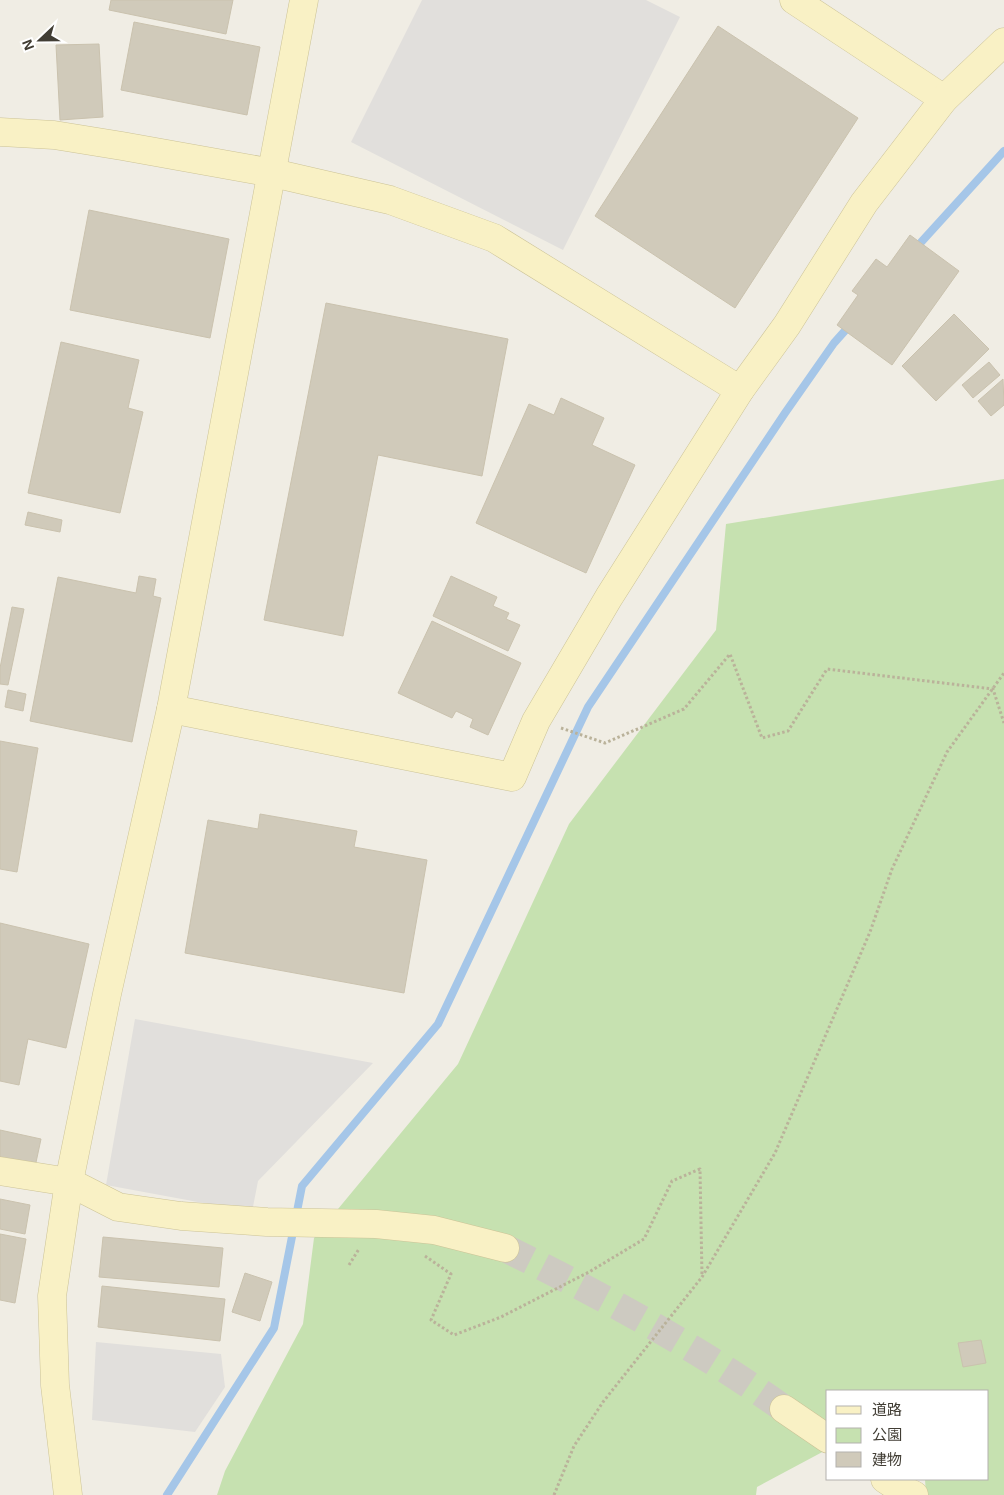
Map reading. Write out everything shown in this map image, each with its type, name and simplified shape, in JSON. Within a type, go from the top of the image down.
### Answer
[{"type":"street","points":[[68,1495],[55,1385],[52,1296],[69,1182],[107,994],[171,709],[304,0]]},
{"type":"street","points":[[794,0],[944,99]]},
{"type":"street","points":[[171,709],[512,778],[536,721],[609,597],[740,390],[787,325],[864,203],[944,99],[1004,42]]},
{"type":"street","points":[[0,132],[73,138],[273,173],[390,200],[494,238],[740,390]]},
{"type":"street","points":[[0,1171],[69,1182],[118,1207],[181,1216],[277,1222],[376,1224],[434,1230],[505,1248]]},
{"type":"street","points":[[784,1409],[826,1438]]},
{"type":"street","points":[[886,1480],[914,1495]]},
{"type":"path","points":[[536,721],[605,743],[684,709],[730,654],[762,738],[788,731],[827,669],[992,689]]},
{"type":"path","points":[[554,1495],[574,1446],[603,1402],[702,1277],[775,1153],[870,932],[892,869],[947,752],[1004,673]]},
{"type":"path","points":[[992,689],[1004,723]]},
{"type":"path","points":[[421,1254],[451,1274],[431,1320],[454,1335],[501,1318],[589,1272],[644,1239],[672,1181],[700,1169],[702,1277]]},
{"type":"path","points":[[349,1265],[376,1224]]},
{"type":"green space","points":[[1004,479],[1004,1495],[926,1495],[925,1480],[989,1480],[989,1390],[826,1390],[826,1450],[757,1487],[756,1495],[217,1495],[225,1471],[303,1324],[314,1238],[458,1064],[569,824],[716,630],[726,524]]},
{"type":"shaded area","points":[[422,0],[646,0],[680,17],[563,250],[351,142]]},
{"type":"shaded area","points":[[135,1019],[373,1063],[258,1181],[252,1212],[106,1185]]},
{"type":"shaded area","points":[[96,1342],[221,1354],[225,1387],[195,1432],[92,1420]]},
{"type":"building","points":[[111,0],[233,0],[226,34],[109,10]]},
{"type":"building","points":[[134,22],[260,47],[247,115],[121,90]]},
{"type":"building","points":[[718,26],[858,118],[735,308],[595,216]]},
{"type":"building","points":[[99,44],[103,117],[60,120],[56,45]]},
{"type":"building","points":[[89,210],[229,239],[210,338],[70,310]]},
{"type":"building","points":[[910,235],[959,271],[892,365],[837,325],[858,295],[852,291],[876,259],[887,267]]},
{"type":"building","points":[[326,303],[508,339],[482,476],[378,455],[343,636],[264,620]]},
{"type":"building","points":[[954,314],[989,349],[936,401],[902,366]]},
{"type":"building","points":[[61,342],[139,360],[128,408],[143,412],[120,513],[28,493]]},
{"type":"building","points":[[989,362],[1000,375],[973,398],[962,385]]},
{"type":"building","points":[[1003,379],[1004,405],[991,416],[978,401]]},
{"type":"building","points":[[561,398],[604,418],[592,445],[635,465],[586,573],[476,523],[529,404],[554,415]]},
{"type":"building","points":[[28,512],[62,520],[60,532],[25,525]]},
{"type":"building","points":[[139,576],[156,579],[153,596],[161,598],[132,742],[30,721],[58,577],[136,593]]},
{"type":"building","points":[[451,576],[497,597],[493,606],[509,613],[506,619],[520,625],[508,651],[433,616]]},
{"type":"building","points":[[12,607],[24,609],[8,685],[0,684],[0,668]]},
{"type":"building","points":[[432,621],[521,663],[488,735],[470,727],[473,719],[456,711],[452,718],[398,693]]},
{"type":"building","points":[[8,690],[26,694],[23,711],[5,707]]},
{"type":"building","points":[[0,741],[38,748],[17,872],[0,869]]},
{"type":"building","points":[[260,814],[357,831],[354,847],[427,860],[404,993],[185,953],[208,820],[258,829]]},
{"type":"building","points":[[0,923],[89,944],[66,1048],[28,1039],[19,1085],[0,1081]]},
{"type":"building","points":[[0,1130],[41,1139],[35,1167],[0,1158]]},
{"type":"building","points":[[0,1199],[30,1205],[25,1234],[0,1229]]},
{"type":"building","points":[[0,1234],[26,1239],[15,1303],[0,1300]]},
{"type":"building","points":[[103,1237],[223,1248],[219,1287],[99,1277]]},
{"type":"building","points":[[245,1273],[272,1282],[260,1321],[232,1312]]},
{"type":"building","points":[[102,1286],[225,1299],[220,1341],[98,1327]]},
{"type":"building","points":[[981,1340],[986,1363],[963,1367],[958,1343]]},
{"type":"waterway","points":[[914,250],[1004,151]]},
{"type":"waterway","points":[[167,1495],[274,1328],[302,1186],[438,1024],[588,707],[785,413],[834,343],[851,324]]},
{"type":"tunnel","points":[[505,1248],[683,1343],[784,1409]]}]
